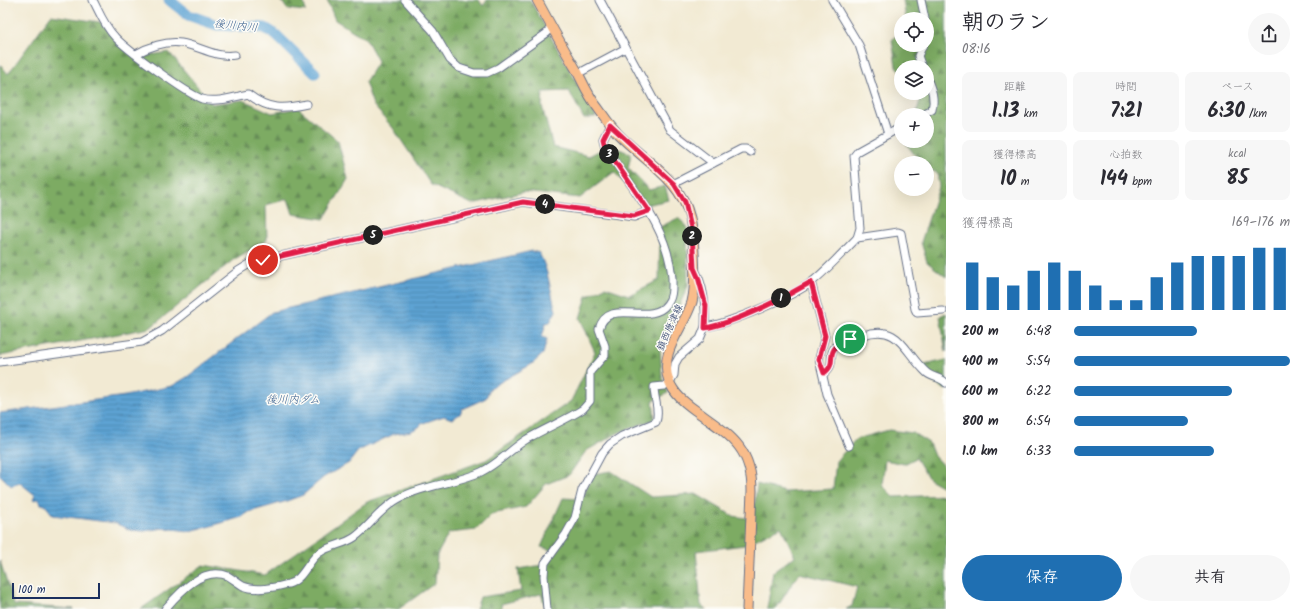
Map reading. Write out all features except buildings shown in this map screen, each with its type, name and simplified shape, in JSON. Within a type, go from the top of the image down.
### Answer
[{"type":"main road","name":"鎮西唐津線","points":[[537,0],[596,106],[610,125],[674,184],[681,194],[689,217],[692,232],[694,268],[692,301],[670,348],[667,359],[667,375],[674,391],[684,402],[729,435],[738,444],[749,465],[752,476],[752,491],[747,609]]},
{"type":"street","points":[[93,0],[102,18],[115,37],[186,90],[202,99],[216,100],[248,94],[256,100],[273,107],[287,108],[307,104]]},
{"type":"street","points":[[405,0],[433,31],[450,60],[459,68],[474,73],[487,73],[498,68],[547,33],[551,26]]},
{"type":"street","points":[[600,0],[670,130],[713,163]]},
{"type":"street","points":[[832,0],[859,45],[888,134]]},
{"type":"street","points":[[921,0],[924,12]]},
{"type":"street","points":[[136,54],[148,47],[180,43],[222,56],[232,56]]},
{"type":"street","points":[[581,72],[626,48]]},
{"type":"street","points":[[165,609],[184,588],[198,579],[214,575],[227,576],[244,586],[256,589],[287,584],[294,581],[320,552],[356,536],[383,509],[398,499],[417,491],[464,478],[482,471],[526,440],[583,409],[590,401],[590,372],[605,355],[605,346],[599,329],[604,319],[613,313],[619,312],[657,312],[668,304],[671,296],[671,264],[665,243],[649,211],[605,147],[603,139],[610,125]]},
{"type":"street","points":[[705,328],[724,323],[788,295],[811,282],[857,238],[860,228],[854,156],[858,151],[894,131]]},
{"type":"street","points":[[674,184],[741,148],[750,152]]},
{"type":"street","points":[[0,362],[142,342],[162,331],[238,271],[251,263],[523,202],[634,216],[649,211]]},
{"type":"street","points":[[857,238],[898,232],[901,233],[917,313],[943,311]]},
{"type":"street","points":[[547,609],[544,576],[545,563],[566,534],[575,518],[582,490],[602,454],[610,444],[622,436],[656,422],[657,409],[654,387],[664,386],[670,382],[674,375],[675,364],[679,357],[700,339],[705,328],[706,306],[694,268]]},
{"type":"street","points":[[811,282],[825,336],[819,359],[824,373],[827,394],[849,446]]},
{"type":"street","points":[[824,373],[829,369],[832,362],[832,353],[835,347],[850,339],[874,331],[891,333],[899,339],[928,374],[946,383]]},
{"type":"green space","points":[[281,0],[303,0],[306,11],[287,9]]},
{"type":"green space","points":[[327,0],[479,0],[483,6],[487,0],[530,0],[596,117],[584,119],[569,91],[543,92],[542,106],[553,147],[589,156],[610,145],[631,154],[628,168],[649,190],[665,186],[669,200],[645,205],[614,172],[580,198],[524,192],[472,204],[431,185],[393,128],[373,105],[365,82],[378,61],[366,39],[335,20]]},
{"type":"green space","points":[[903,0],[946,0],[946,277],[927,262],[921,242],[939,187],[937,173],[934,172],[934,156],[916,156],[909,148],[934,148],[934,108],[918,108],[920,100],[934,100],[934,60],[895,60],[892,40],[894,38],[894,52],[934,52],[934,12],[905,12]]},
{"type":"green space","points":[[51,15],[100,22],[138,57],[169,52],[212,104],[243,100],[272,113],[298,108],[338,141],[348,179],[324,219],[293,214],[288,199],[266,205],[267,240],[233,260],[150,328],[0,356],[0,64],[8,74]]},
{"type":"green space","points":[[678,218],[687,226],[688,286],[660,349],[662,377],[668,393],[653,401],[655,419],[618,433],[586,451],[569,475],[546,484],[526,507],[492,514],[476,530],[449,533],[437,555],[435,583],[399,609],[141,609],[203,565],[265,575],[367,502],[486,460],[571,401],[595,352],[580,318],[587,296],[605,287],[629,295],[659,280],[660,227]]},
{"type":"green space","points":[[946,313],[946,352],[940,316]]},
{"type":"green space","points":[[946,360],[946,390],[921,375],[924,365]]},
{"type":"green space","points":[[889,430],[913,433],[929,443],[934,456],[946,469],[945,488],[929,479],[916,458],[904,464],[885,460],[882,485],[894,497],[946,495],[946,609],[846,609],[852,606],[857,587],[799,573],[776,609],[767,609],[773,572],[795,556],[781,527],[745,545],[696,551],[701,605],[706,609],[546,609],[541,594],[501,604],[502,609],[476,609],[480,597],[521,591],[518,569],[549,564],[554,551],[541,547],[563,498],[582,499],[593,474],[611,471],[651,497],[696,494],[733,516],[753,519],[757,484],[785,492],[833,489],[836,461],[856,439]]},
{"type":"green space","points":[[0,561],[14,605],[74,609],[0,609]]},
{"type":"water","name":"後川内ダム","points":[[532,251],[539,253],[542,260],[556,311],[550,322],[546,323],[542,337],[547,339],[543,354],[532,364],[490,388],[486,398],[462,409],[460,414],[452,419],[444,416],[423,423],[411,431],[394,434],[358,451],[349,463],[324,477],[303,495],[249,512],[242,517],[189,531],[164,528],[144,531],[130,530],[115,523],[53,515],[45,505],[41,504],[39,499],[33,500],[35,495],[20,483],[11,486],[0,475],[0,413],[125,396],[172,386],[187,377],[272,312]]},
{"type":"waterway","name":"後川内川","points":[[169,0],[188,15],[217,25],[265,28],[276,35],[315,73]]},
{"type":"route","points":[[263,260],[510,203],[536,202],[634,216],[640,215],[649,211],[605,147],[603,139],[610,125],[674,184],[685,202],[692,232],[694,268],[706,306],[705,328],[724,323],[788,295],[811,282],[825,336],[819,354],[819,359],[824,373],[829,369],[832,362],[832,353],[835,347],[850,339]]}]
